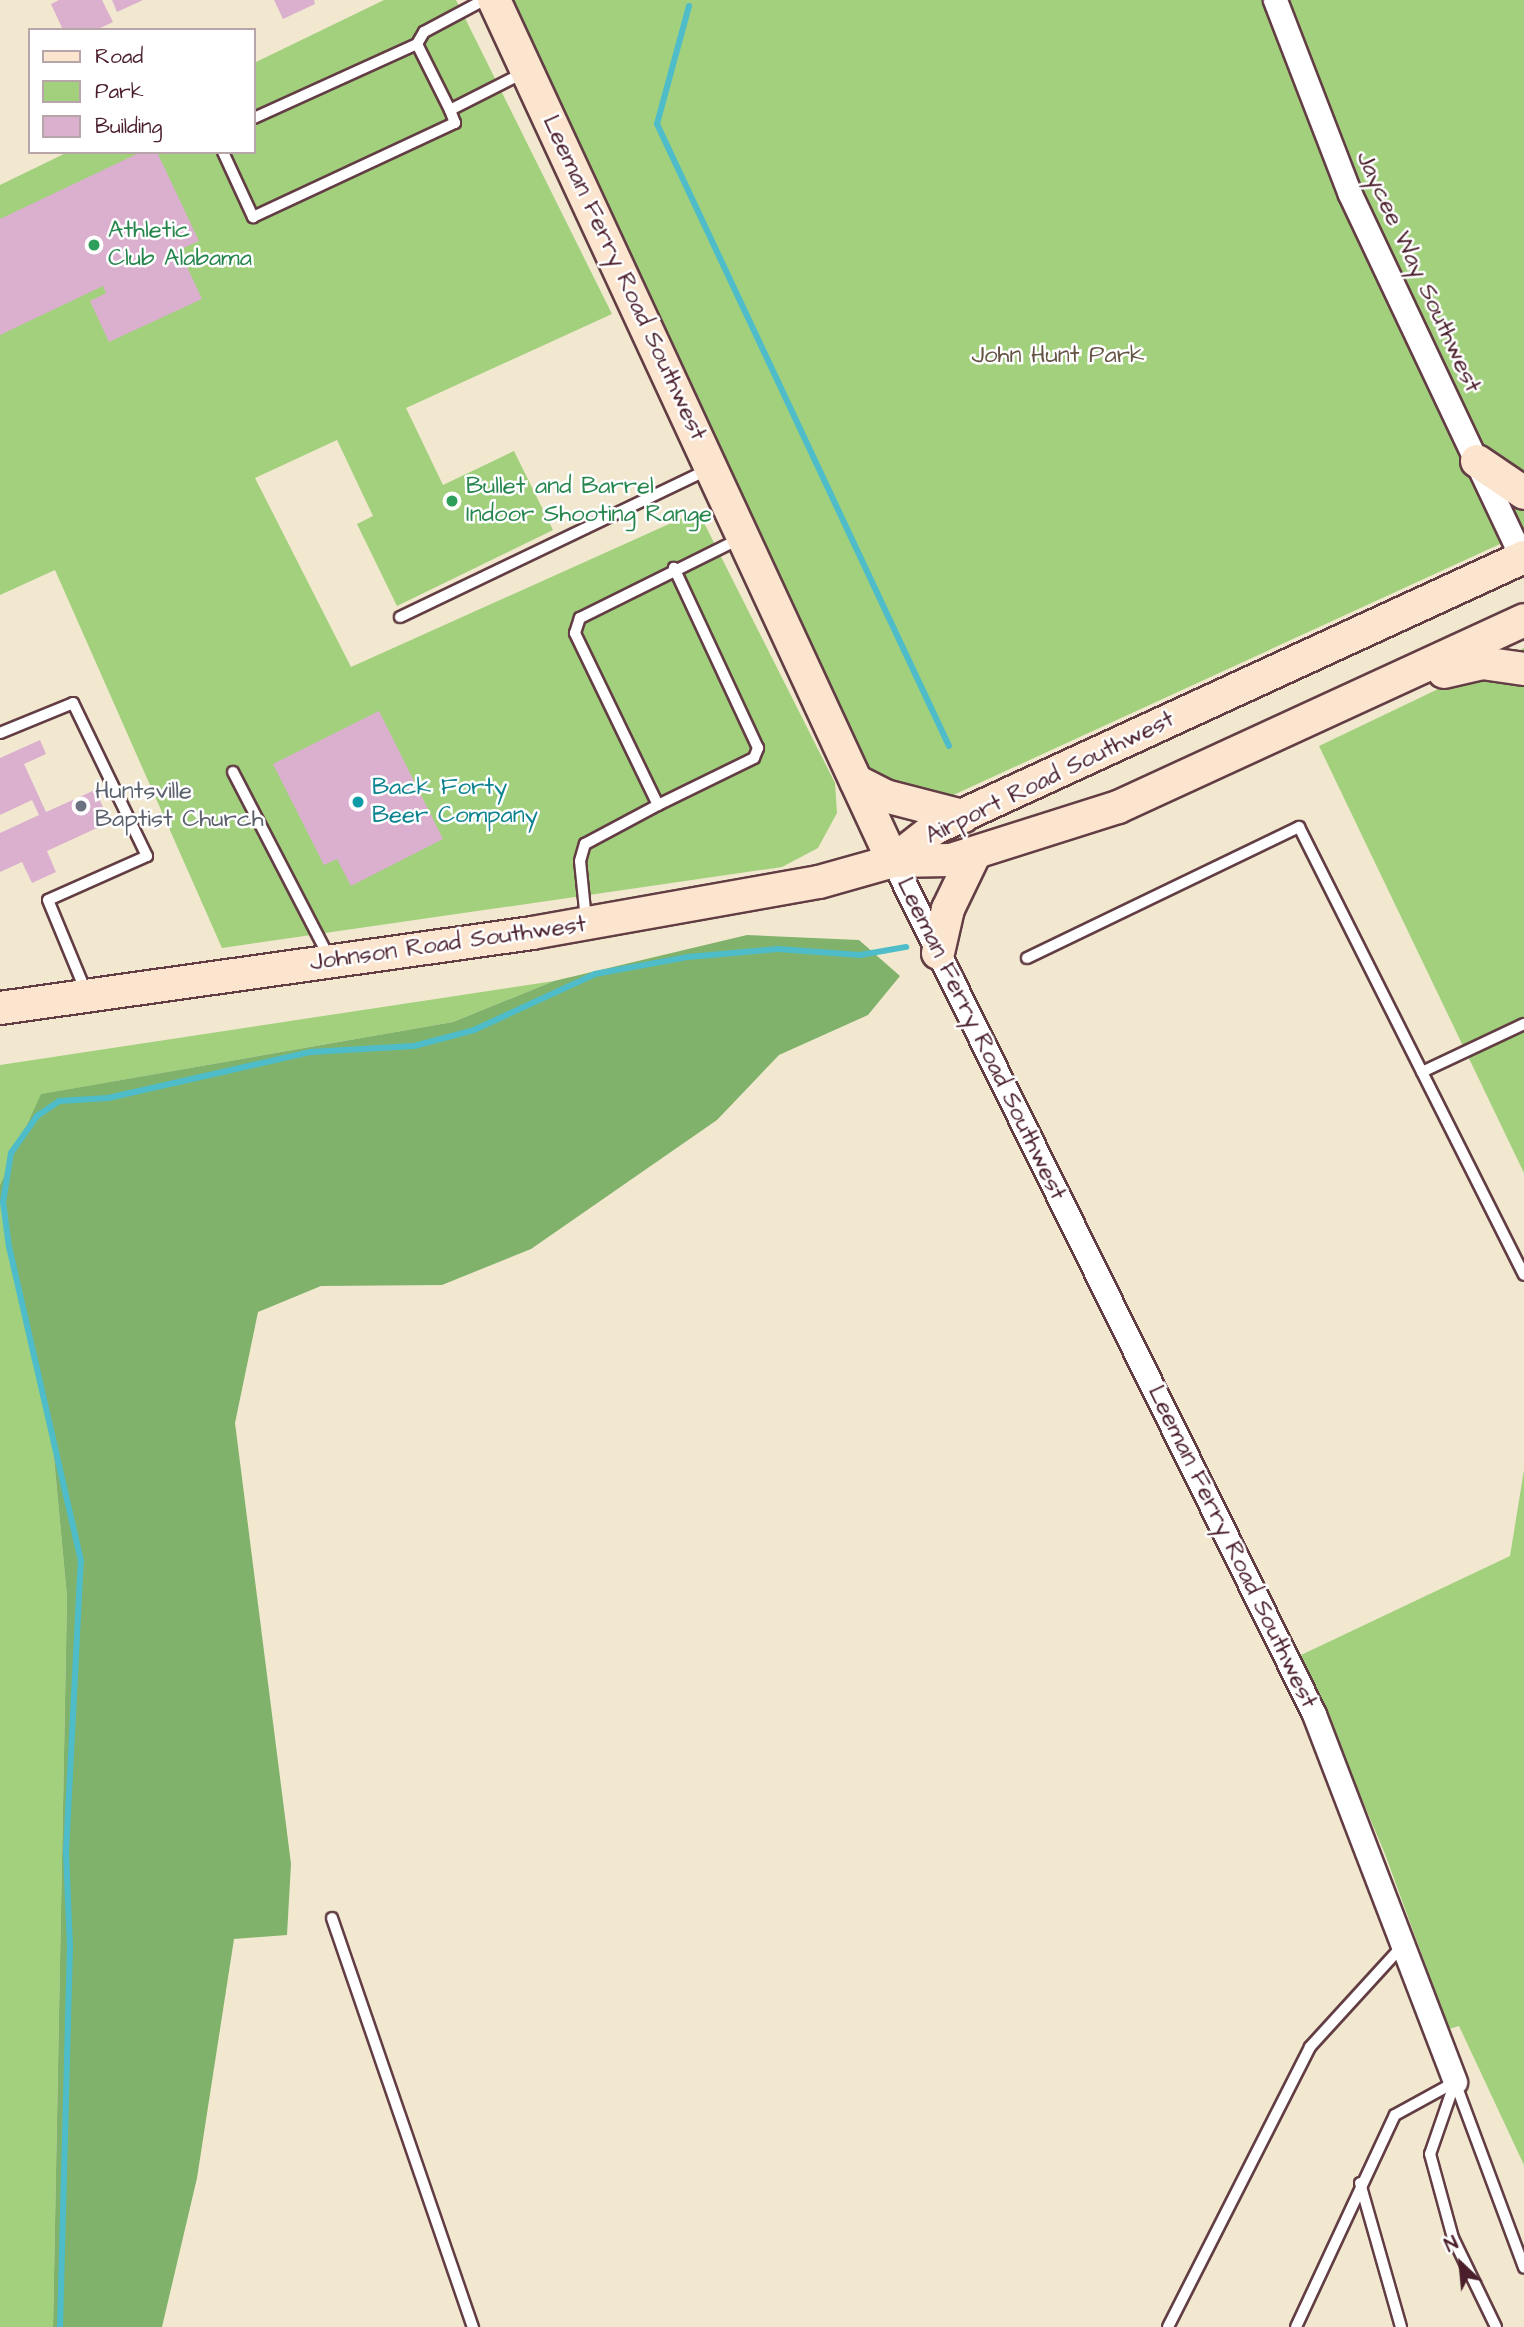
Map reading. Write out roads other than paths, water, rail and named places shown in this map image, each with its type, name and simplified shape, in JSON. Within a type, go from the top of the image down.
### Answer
[{"type":"street","name":"Leeman Ferry Road Southwest","points":[[494,0],[893,861],[1314,1714],[1455,2082]]},
{"type":"street","name":"Jaycee Way Southwest","points":[[1275,0],[1349,192],[1523,559]]},
{"type":"street","points":[[1477,461],[1524,493]]},
{"type":"street","name":"Airport Road Southwest","points":[[893,861],[963,816],[1523,559]]},
{"type":"street","name":"Airport Road Southwest","points":[[893,861],[951,860],[1118,807],[1395,682],[1524,620]]},
{"type":"street","points":[[1395,682],[1482,663],[1524,669]]},
{"type":"street","points":[[856,781],[897,800],[963,816]]},
{"type":"street","points":[[939,953],[948,909],[975,853]]},
{"type":"street","name":"Johnson Road Southwest","points":[[0,1008],[587,923],[819,882],[893,861]]},
{"type":"lane","points":[[256,117],[417,44],[424,32],[484,0]]},
{"type":"lane","points":[[224,154],[253,217],[455,123],[417,44]]},
{"type":"lane","points":[[450,110],[528,71]]},
{"type":"lane","points":[[400,617],[711,468]]},
{"type":"lane","points":[[658,804],[575,633],[580,618],[604,601],[743,537]]},
{"type":"lane","points":[[587,923],[580,861],[585,844],[658,804],[754,758],[758,748],[674,568]]},
{"type":"lane","points":[[0,733],[73,703],[147,856],[48,901],[88,995]]},
{"type":"lane","points":[[233,772],[331,961]]},
{"type":"lane","points":[[1027,958],[1299,827],[1524,1275]]},
{"type":"lane","points":[[1422,1072],[1524,1024]]},
{"type":"lane","points":[[332,1917],[473,2327]]},
{"type":"lane","points":[[1168,2327],[1310,2047],[1403,1945]]},
{"type":"lane","points":[[1296,2327],[1360,2183],[1395,2115],[1455,2082]]},
{"type":"lane","points":[[1455,2082],[1524,2268]]},
{"type":"lane","points":[[1455,2082],[1430,2154],[1453,2238],[1496,2327]]},
{"type":"lane","points":[[1360,2183],[1401,2327]]},
{"type":"waterway","points":[[689,6],[657,124],[949,746]]},
{"type":"waterway","points":[[60,2327],[70,1947],[66,1853],[81,1561],[9,1247],[3,1202],[11,1153],[37,1116],[59,1101],[108,1098],[311,1052],[414,1046],[474,1030],[595,974],[688,957],[778,949],[860,955],[906,947]]},
{"type":"place","name":"Athletic Club Alabama","points":[[94,245]]},
{"type":"place","name":"Bullet and Barrel Indoor Shooting Range","points":[[452,501]]},
{"type":"place","name":"Back Forty Beer Company","points":[[358,802]]},
{"type":"place","name":"Huntsville Baptist Church","points":[[81,806]]},
{"type":"park label","name":"John Hunt Park","points":[[1058,356]]}]
